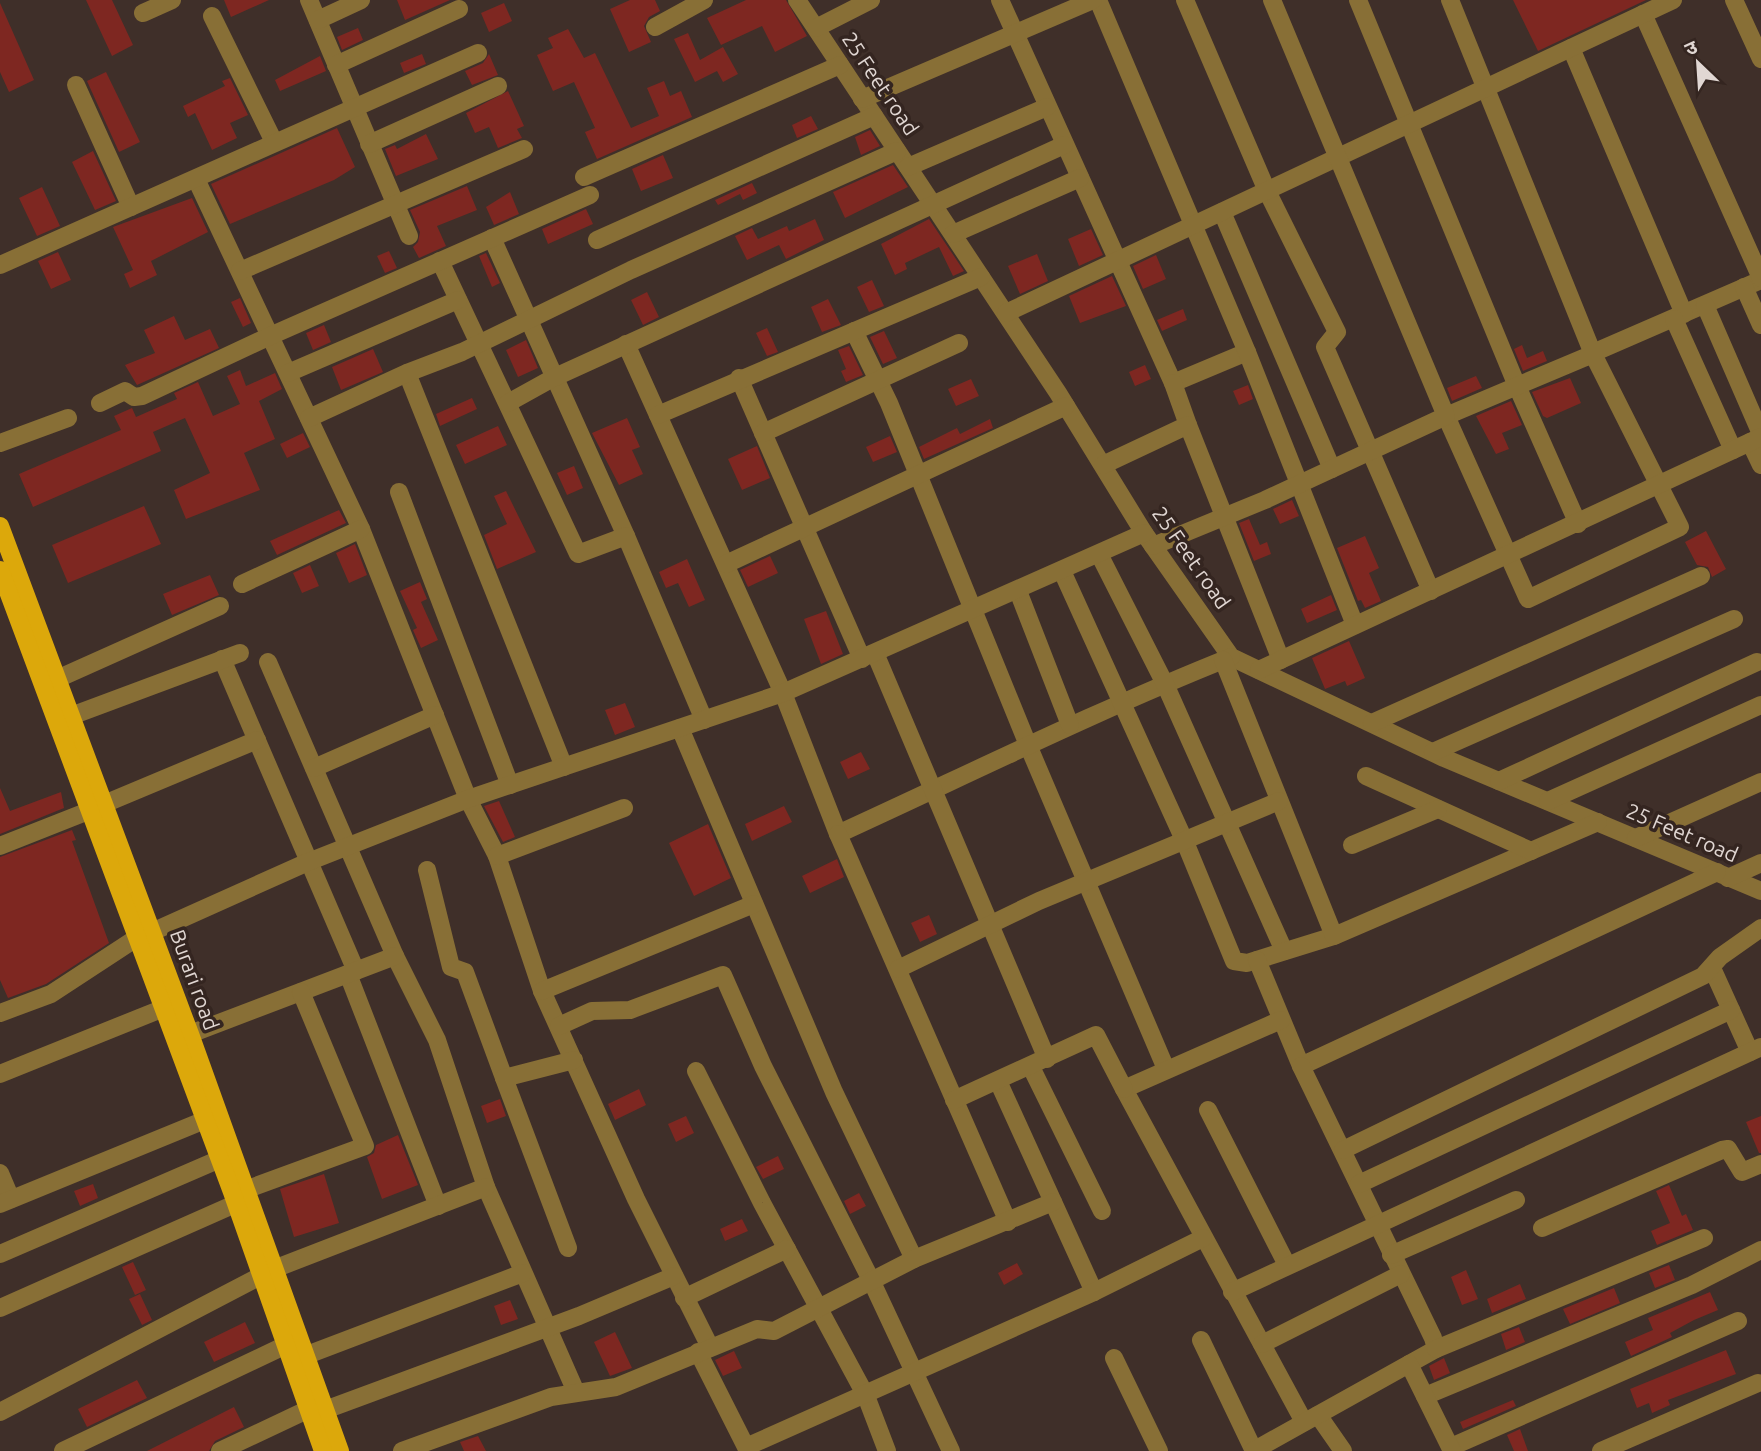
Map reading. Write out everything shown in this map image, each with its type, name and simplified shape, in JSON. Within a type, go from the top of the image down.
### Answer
[{"type":"main road","name":"Burari road","points":[[0,526],[4,567],[145,934],[190,1034],[240,1197],[268,1273],[307,1355],[323,1451]]},
{"type":"main road","name":"Burari road","points":[[4,567],[57,679],[98,807]]},
{"type":"main road","name":"Burari road","points":[[145,934],[164,1008],[220,1159],[240,1197]]},
{"type":"main road","name":"Burari road","points":[[268,1273],[286,1345],[340,1451]]},
{"type":"street","points":[[143,13],[172,0]]},
{"type":"street","points":[[309,0],[409,236]]},
{"type":"street","points":[[318,20],[360,0]]},
{"type":"street","points":[[654,27],[704,0]]},
{"type":"street","name":"25 Feet road","points":[[797,0],[1006,313],[1148,539],[1227,658],[1259,670],[1433,752],[1761,891]]},
{"type":"street","points":[[816,28],[871,0]]},
{"type":"street","points":[[1000,0],[1173,383],[1280,660]]},
{"type":"street","points":[[862,99],[1096,0],[1247,352],[1355,625]]},
{"type":"street","points":[[1185,0],[1267,191],[1336,332],[1325,347],[1431,591]]},
{"type":"street","points":[[1272,0],[1340,156],[1446,416],[1528,598],[1680,527],[1593,354],[1488,87],[1450,0]]},
{"type":"street","points":[[1359,0],[1412,123],[1517,386],[1578,524]]},
{"type":"street","points":[[1006,313],[1673,0]]},
{"type":"street","points":[[1734,0],[1761,59]]},
{"type":"street","points":[[336,65],[459,9]]},
{"type":"street","points":[[0,1013],[51,994],[145,934],[308,862],[468,799],[783,693],[1099,554],[1223,518],[1446,416],[1761,279],[1643,14]]},
{"type":"street","points":[[212,16],[274,142]]},
{"type":"street","points":[[1571,48],[1679,316],[1751,441]]},
{"type":"street","points":[[0,265],[352,106],[478,53]]},
{"type":"street","points":[[584,177],[840,65]]},
{"type":"street","points":[[76,85],[131,207]]},
{"type":"street","points":[[369,144],[498,86]]},
{"type":"street","points":[[908,167],[1048,107]]},
{"type":"street","points":[[597,240],[874,116]]},
{"type":"street","points":[[508,403],[553,378],[626,344],[1064,145]]},
{"type":"street","points":[[240,271],[524,149]]},
{"type":"street","points":[[309,418],[407,373],[480,344],[631,270],[897,151]]},
{"type":"street","points":[[196,178],[361,530],[468,799],[497,856],[542,991],[684,1298],[747,1449],[1094,1292],[1203,1238]]},
{"type":"street","points":[[953,234],[1080,178]]},
{"type":"street","points":[[100,403],[125,391],[134,397],[142,396],[270,336],[590,195]]},
{"type":"street","points":[[1222,212],[1332,469]]},
{"type":"street","points":[[492,238],[704,720]]},
{"type":"street","points":[[440,261],[578,554],[625,536]]},
{"type":"street","points":[[658,415],[738,378],[981,277]]},
{"type":"street","points":[[1744,287],[1761,325]]},
{"type":"street","points":[[288,373],[458,300]]},
{"type":"street","points":[[1705,305],[1761,465]]},
{"type":"street","points":[[854,331],[890,403],[1028,745],[1166,1069]]},
{"type":"street","points":[[763,433],[959,343]]},
{"type":"street","points":[[626,344],[783,693],[838,834],[1008,1222]]},
{"type":"street","points":[[1173,383],[1247,352]]},
{"type":"street","points":[[407,373],[564,767]]},
{"type":"street","points":[[738,378],[805,529],[934,792],[988,925],[1039,1063],[1102,1211]]},
{"type":"street","points":[[726,564],[1066,406]]},
{"type":"street","points":[[0,443],[68,418]]},
{"type":"street","points":[[1103,466],[1188,425]]},
{"type":"street","points":[[1259,670],[1578,524],[1751,441]]},
{"type":"street","points":[[399,492],[510,785]]},
{"type":"street","points":[[242,584],[361,530]]},
{"type":"street","points":[[1099,554],[1165,684],[1284,951]]},
{"type":"street","points":[[1062,570],[1185,842],[1231,956],[1240,963],[1334,936],[1598,822]]},
{"type":"street","points":[[1372,723],[1701,576]]},
{"type":"street","points":[[1018,591],[1070,725]]},
{"type":"street","points":[[57,679],[220,606]]},
{"type":"street","points":[[1433,752],[1734,619]]},
{"type":"street","points":[[71,716],[240,653]]},
{"type":"street","points":[[838,834],[934,792],[1121,701],[1227,658],[1279,801],[1334,936]]},
{"type":"street","points":[[222,659],[352,972],[438,1206]]},
{"type":"street","points":[[268,662],[395,956],[437,1040],[486,1187],[576,1392]]},
{"type":"street","points":[[1499,780],[1757,662]]},
{"type":"street","points":[[1548,801],[1761,705]]},
{"type":"street","points":[[314,768],[435,715]]},
{"type":"street","points":[[680,728],[834,1092],[914,1259]]},
{"type":"street","points":[[0,846],[257,740]]},
{"type":"street","points":[[1366,776],[1531,851]]},
{"type":"street","points":[[1636,838],[1761,782]]},
{"type":"street","points":[[898,969],[988,925],[1279,801]]},
{"type":"street","points":[[497,856],[624,808]]},
{"type":"street","points":[[1352,845],[1438,809]]},
{"type":"street","points":[[1301,1066],[1723,875],[1761,863]]},
{"type":"street","points":[[428,870],[451,967],[466,974],[568,1248]]},
{"type":"street","points":[[542,991],[754,904]]},
{"type":"street","points":[[1343,1150],[1703,976],[1720,957],[1761,928]]},
{"type":"street","points":[[190,1034],[395,956]]},
{"type":"street","points":[[1257,960],[1301,1066],[1436,1349]]},
{"type":"street","points":[[1232,1292],[1377,1222],[1756,1049],[1731,1010],[1712,968]]},
{"type":"street","points":[[559,1026],[592,1012],[630,1010],[723,975],[763,1066],[870,1280],[951,1451]]},
{"type":"street","points":[[0,1308],[240,1197],[365,1146],[301,992]]},
{"type":"street","points":[[0,1074],[164,1008]]},
{"type":"street","points":[[1359,1184],[1731,1010]]},
{"type":"street","points":[[1124,1089],[1281,1020]]},
{"type":"street","points":[[954,1100],[1096,1035],[1262,1344],[1311,1419],[1343,1451]]},
{"type":"street","points":[[504,1078],[574,1060]]},
{"type":"street","points":[[696,1071],[866,1396],[887,1451]]},
{"type":"street","points":[[998,1081],[1094,1292]]},
{"type":"street","points":[[1208,1110],[1287,1265]]},
{"type":"street","points":[[0,1173],[6,1202],[205,1120]]},
{"type":"street","points":[[1542,1228],[1723,1150],[1728,1149],[1742,1172],[1761,1164]]},
{"type":"street","points":[[0,1254],[220,1159]]},
{"type":"street","points":[[0,1412],[268,1273],[486,1187]]},
{"type":"street","points":[[1391,1255],[1516,1200]]},
{"type":"street","points":[[402,1451],[551,1397],[616,1387],[761,1328],[774,1331],[914,1259],[1053,1202]]},
{"type":"street","points":[[1201,1340],[1253,1451],[1436,1349],[1704,1238]]},
{"type":"street","points":[[684,1298],[787,1249]]},
{"type":"street","points":[[1425,1396],[1692,1285],[1761,1250]]},
{"type":"street","points":[[307,1355],[523,1273]]},
{"type":"street","points":[[1262,1344],[1401,1274]]},
{"type":"street","points":[[220,1451],[317,1410],[601,1308],[674,1276]]},
{"type":"street","points":[[1409,1364],[1451,1449],[1738,1321]]},
{"type":"street","points":[[63,1451],[286,1345]]},
{"type":"street","points":[[1114,1358],[1159,1451]]},
{"type":"street","points":[[1605,1450],[1758,1382]]},
{"type":"building","points":[[86,0],[112,0],[133,45],[112,56]]},
{"type":"building","points":[[224,0],[269,0],[231,17]]},
{"type":"building","points":[[397,0],[450,0],[405,20]]},
{"type":"building","points":[[630,0],[655,0],[660,11],[649,17],[644,26],[651,42],[629,52],[610,9]]},
{"type":"building","points":[[746,0],[786,0],[807,36],[775,52],[762,26],[721,45],[707,18]]},
{"type":"building","points":[[1513,0],[1646,0],[1538,51]]},
{"type":"building","points":[[0,3],[34,80],[9,92],[0,72]]},
{"type":"building","points":[[504,3],[512,21],[489,32],[481,13]]},
{"type":"building","points":[[358,28],[363,40],[342,50],[337,37]]},
{"type":"building","points":[[568,29],[584,58],[595,53],[631,128],[659,116],[647,88],[664,81],[670,96],[681,91],[692,117],[597,159],[585,132],[595,128],[574,82],[553,91],[537,55],[553,48],[548,38]]},
{"type":"building","points":[[688,33],[700,60],[723,47],[738,74],[723,82],[717,71],[695,82],[674,39]]},
{"type":"building","points":[[422,54],[426,64],[404,73],[400,63]]},
{"type":"building","points":[[489,54],[498,75],[472,85],[465,71],[483,63]]},
{"type":"building","points":[[320,56],[326,71],[280,91],[275,80]]},
{"type":"building","points":[[106,72],[140,142],[119,152],[87,81]]},
{"type":"building","points":[[230,78],[248,115],[230,123],[237,138],[212,150],[195,113],[188,117],[183,106],[225,86],[222,81]]},
{"type":"building","points":[[508,91],[524,126],[517,129],[522,138],[498,148],[489,127],[475,133],[466,113]]},
{"type":"building","points":[[811,116],[818,129],[797,138],[792,125]]},
{"type":"building","points":[[337,128],[355,167],[334,180],[230,224],[211,184]]},
{"type":"building","points":[[870,130],[880,146],[861,155],[855,137]]},
{"type":"building","points":[[426,134],[438,159],[396,176],[385,149],[395,145],[397,149]]},
{"type":"building","points":[[93,151],[116,201],[95,210],[72,162]]},
{"type":"building","points":[[663,155],[673,178],[641,191],[632,169]]},
{"type":"building","points":[[893,165],[908,187],[845,218],[833,192]]},
{"type":"building","points":[[752,183],[757,193],[743,200],[740,194],[718,205],[715,200]]},
{"type":"building","points":[[467,186],[477,210],[437,226],[446,246],[419,258],[413,247],[418,242],[420,232],[410,210]]},
{"type":"building","points":[[42,187],[60,226],[37,236],[19,198]]},
{"type":"building","points":[[510,192],[519,214],[494,225],[486,207]]},
{"type":"building","points":[[192,198],[208,232],[151,261],[157,275],[130,288],[124,274],[133,270],[113,227]]},
{"type":"building","points":[[586,209],[593,224],[548,244],[542,229]]},
{"type":"building","points":[[815,219],[824,240],[786,259],[779,245],[747,260],[735,236],[752,228],[758,239],[787,226],[789,231]]},
{"type":"building","points":[[929,219],[964,271],[953,276],[939,247],[905,263],[907,269],[895,275],[881,244]]},
{"type":"building","points":[[1091,229],[1103,255],[1079,266],[1068,239]]},
{"type":"building","points":[[389,251],[397,268],[385,273],[377,256]]},
{"type":"building","points":[[58,252],[71,280],[51,289],[38,261]]},
{"type":"building","points":[[486,253],[500,283],[492,287],[479,256]]},
{"type":"building","points":[[1037,254],[1048,281],[1020,294],[1008,266]]},
{"type":"building","points":[[1156,255],[1166,279],[1143,289],[1133,266]]},
{"type":"building","points":[[1112,276],[1126,306],[1080,323],[1069,296]]},
{"type":"building","points":[[872,280],[884,306],[869,312],[857,287]]},
{"type":"building","points":[[647,292],[659,317],[643,325],[631,300]]},
{"type":"building","points":[[240,298],[251,323],[243,327],[231,302]]},
{"type":"building","points":[[828,299],[841,325],[822,332],[811,307]]},
{"type":"building","points":[[1183,309],[1187,320],[1162,331],[1157,320]]},
{"type":"building","points":[[174,316],[185,340],[210,329],[219,348],[137,385],[125,365],[155,353],[144,330]]},
{"type":"building","points":[[324,325],[331,342],[313,350],[306,333]]},
{"type":"building","points":[[767,328],[778,352],[767,356],[756,333]]},
{"type":"building","points":[[884,331],[897,358],[883,364],[870,337]]},
{"type":"building","points":[[526,340],[538,368],[518,377],[506,350]]},
{"type":"building","points":[[1522,345],[1527,358],[1543,351],[1547,361],[1523,371],[1514,349]]},
{"type":"building","points":[[849,346],[863,375],[846,382],[841,371],[846,369],[838,350]]},
{"type":"building","points":[[373,349],[383,372],[341,390],[332,367]]},
{"type":"building","points":[[1145,365],[1151,379],[1135,386],[1129,372]]},
{"type":"building","points":[[240,370],[246,386],[275,373],[282,389],[259,401],[275,439],[244,453],[260,490],[186,519],[174,490],[210,473],[185,418],[153,432],[161,451],[33,507],[19,474],[121,430],[114,416],[132,408],[136,417],[177,399],[174,393],[198,382],[213,416],[240,404],[227,376]]},
{"type":"building","points":[[1476,376],[1482,388],[1452,401],[1447,388]]},
{"type":"building","points":[[1570,378],[1581,403],[1547,418],[1543,416],[1532,392]]},
{"type":"building","points":[[971,379],[979,396],[956,406],[948,389]]},
{"type":"building","points":[[1248,385],[1253,399],[1239,405],[1233,391]]},
{"type":"building","points":[[472,398],[477,409],[440,426],[436,414]]},
{"type":"building","points":[[1511,401],[1522,425],[1502,433],[1509,449],[1496,454],[1476,416]]},
{"type":"building","points":[[627,418],[640,447],[632,450],[643,474],[619,485],[592,433]]},
{"type":"building","points":[[990,419],[993,428],[924,459],[919,447],[957,428],[960,434]]},
{"type":"building","points":[[498,426],[507,445],[465,464],[456,445]]},
{"type":"building","points":[[303,433],[310,447],[287,458],[280,444]]},
{"type":"building","points":[[890,436],[897,452],[873,462],[866,447]]},
{"type":"building","points":[[757,446],[770,478],[742,490],[728,459]]},
{"type":"building","points":[[574,466],[583,488],[567,495],[557,473]]},
{"type":"building","points":[[506,491],[536,552],[497,569],[484,535],[507,524],[494,496]]},
{"type":"building","points":[[1292,500],[1299,516],[1280,524],[1273,509]]},
{"type":"building","points":[[144,506],[161,544],[68,583],[52,545]]},
{"type":"building","points":[[339,510],[346,523],[277,555],[270,541]]},
{"type":"building","points":[[1249,519],[1260,545],[1267,542],[1271,554],[1254,561],[1239,523]]},
{"type":"building","points":[[1706,531],[1726,569],[1712,577],[1708,567],[1697,565],[1685,542]]},
{"type":"building","points":[[1365,536],[1379,568],[1369,573],[1381,601],[1365,608],[1361,600],[1358,601],[1337,548]]},
{"type":"building","points":[[355,544],[367,575],[349,583],[336,553]]},
{"type":"building","points":[[770,556],[778,573],[748,587],[740,570]]},
{"type":"building","points":[[687,559],[705,600],[689,607],[678,583],[666,588],[659,572]]},
{"type":"building","points":[[310,565],[319,586],[302,593],[293,573]]},
{"type":"building","points":[[210,575],[219,595],[172,615],[163,594]]},
{"type":"building","points":[[420,582],[427,599],[421,602],[438,640],[421,648],[413,630],[417,628],[400,591]]},
{"type":"building","points":[[1331,595],[1337,610],[1307,623],[1301,609]]},
{"type":"building","points":[[826,611],[843,654],[821,664],[804,619]]},
{"type":"building","points":[[1349,641],[1365,678],[1347,686],[1345,681],[1325,689],[1312,658]]},
{"type":"building","points":[[625,703],[635,727],[615,735],[605,710]]},
{"type":"building","points":[[861,752],[870,769],[848,779],[840,762]]},
{"type":"building","points":[[0,788],[10,811],[61,792],[64,808],[0,834]]},
{"type":"building","points":[[499,801],[515,837],[503,842],[484,806]]},
{"type":"building","points":[[784,806],[792,822],[752,841],[745,824]]},
{"type":"building","points":[[708,824],[731,878],[694,896],[669,843]]},
{"type":"building","points":[[72,830],[76,840],[72,841],[109,943],[46,984],[8,998],[0,980],[0,857]]},
{"type":"building","points":[[837,859],[844,877],[810,893],[802,876]]},
{"type":"building","points":[[929,915],[937,934],[920,942],[911,923]]},
{"type":"building","points":[[639,1089],[646,1105],[615,1120],[608,1104]]},
{"type":"building","points":[[500,1099],[506,1116],[487,1123],[481,1106]]},
{"type":"building","points":[[686,1116],[694,1133],[676,1142],[668,1124]]},
{"type":"building","points":[[1761,1116],[1761,1153],[1759,1153],[1746,1122]]},
{"type":"building","points":[[398,1135],[418,1185],[382,1199],[367,1157],[374,1153],[376,1145]]},
{"type":"building","points":[[778,1156],[784,1169],[763,1179],[756,1167]]},
{"type":"building","points":[[324,1174],[339,1223],[294,1237],[280,1189]]},
{"type":"building","points":[[93,1184],[98,1198],[80,1206],[74,1191]]},
{"type":"building","points":[[1669,1185],[1682,1216],[1686,1214],[1693,1230],[1657,1245],[1651,1231],[1670,1223],[1656,1191]]},
{"type":"building","points":[[859,1193],[866,1206],[850,1214],[844,1201]]},
{"type":"building","points":[[742,1219],[748,1231],[725,1241],[720,1229]]},
{"type":"building","points":[[133,1262],[146,1290],[135,1295],[122,1267]]},
{"type":"building","points":[[1017,1263],[1023,1274],[1004,1285],[998,1273]]},
{"type":"building","points":[[1669,1265],[1675,1280],[1655,1288],[1649,1273]]},
{"type":"building","points":[[1466,1270],[1478,1299],[1462,1305],[1451,1277]]},
{"type":"building","points":[[1520,1284],[1526,1299],[1492,1313],[1487,1299]]},
{"type":"building","points":[[1614,1288],[1620,1303],[1570,1324],[1563,1309]]},
{"type":"building","points":[[1710,1292],[1718,1310],[1694,1320],[1670,1333],[1672,1337],[1631,1356],[1625,1342],[1653,1330],[1648,1318]]},
{"type":"building","points":[[140,1294],[152,1320],[142,1325],[129,1299]]},
{"type":"building","points":[[510,1300],[518,1319],[501,1325],[494,1306]]},
{"type":"building","points":[[245,1322],[255,1343],[214,1362],[204,1342]]},
{"type":"building","points":[[1519,1327],[1525,1342],[1506,1350],[1501,1334]]},
{"type":"building","points":[[615,1332],[632,1368],[610,1376],[594,1342]]},
{"type":"building","points":[[1726,1350],[1736,1374],[1668,1400],[1670,1405],[1652,1413],[1649,1403],[1637,1408],[1630,1389]]},
{"type":"building","points":[[734,1351],[742,1368],[723,1376],[715,1360]]},
{"type":"building","points":[[1444,1358],[1450,1373],[1434,1380],[1429,1366]]},
{"type":"building","points":[[137,1380],[147,1398],[87,1427],[78,1409]]},
{"type":"building","points":[[1513,1400],[1516,1406],[1463,1429],[1460,1422]]},
{"type":"building","points":[[234,1407],[244,1427],[215,1441],[209,1451],[147,1451]]},
{"type":"building","points":[[1520,1429],[1528,1451],[1514,1451],[1507,1435]]},
{"type":"building","points":[[478,1436],[486,1451],[464,1451],[460,1442]]}]
